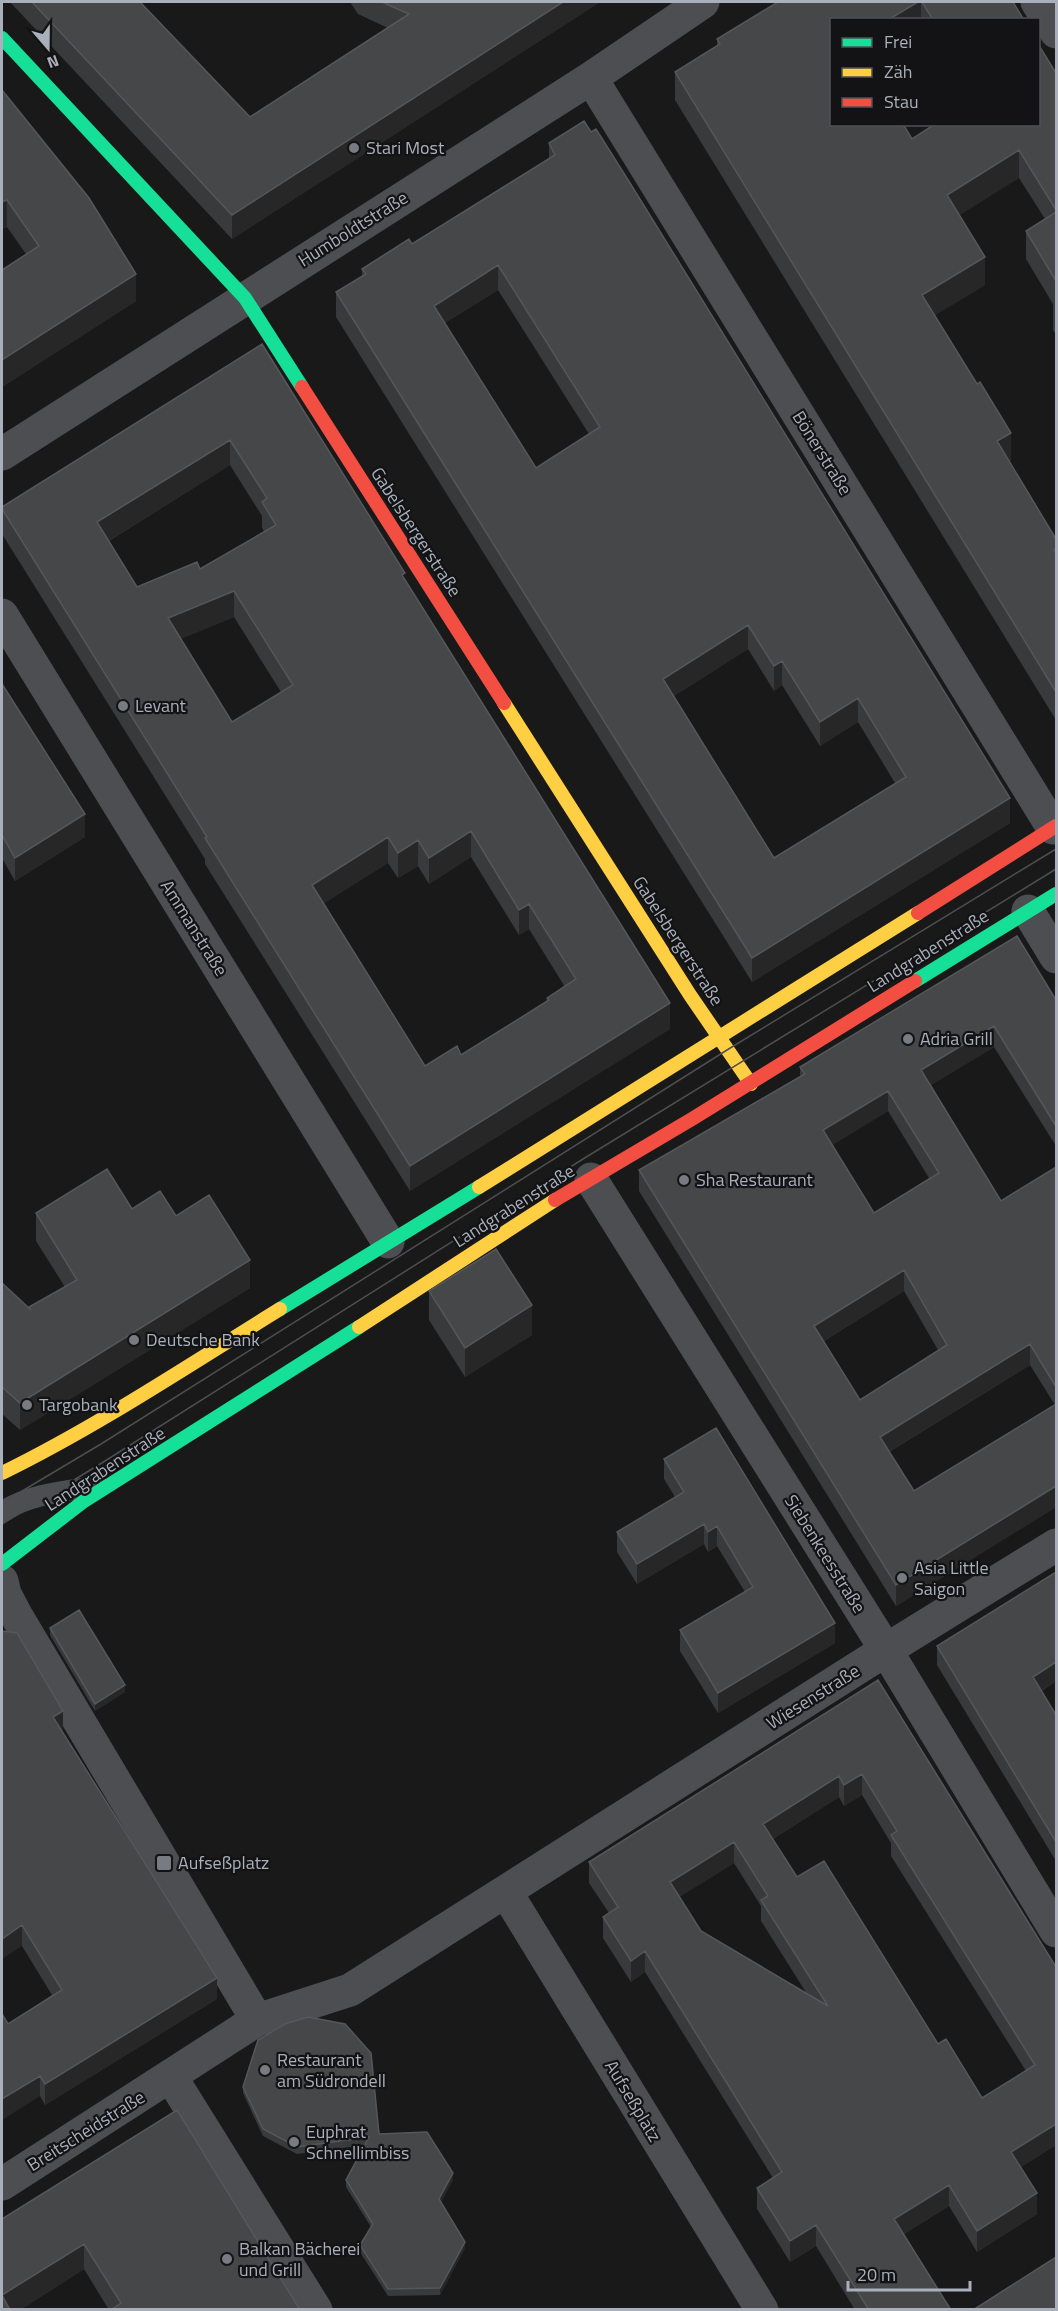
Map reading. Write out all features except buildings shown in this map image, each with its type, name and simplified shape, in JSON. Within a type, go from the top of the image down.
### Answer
[{"type":"main road","name":"Gabelsbergerstraße","points":[[2,38],[245,298],[719,1039],[751,1084]]},
{"type":"main road","name":"Landgrabenstraße","points":[[2,1473],[32,1459],[125,1404],[606,1110],[1055,827]]},
{"type":"main road","name":"Landgrabenstraße","points":[[2,1564],[84,1501],[112,1483],[591,1179],[751,1084],[1056,894]]},
{"type":"street","name":"Humboldtstraße","points":[[2,454],[591,78],[704,2]]},
{"type":"street","points":[[1037,2],[1056,32]]},
{"type":"street","name":"Bönerstraße","points":[[591,78],[1055,827]]},
{"type":"street","name":"Ammanstraße","points":[[2,615],[387,1242]]},
{"type":"street","points":[[1028,911],[1056,957]]},
{"type":"street","name":"Siebenkeesstraße","points":[[591,1179],[886,1650],[1056,1931]]},
{"type":"street","name":"Wiesenstraße","points":[[506,1892],[886,1650],[1056,1545]]},
{"type":"street","points":[[2,1581],[4,1594],[16,1615],[257,2020]]},
{"type":"street","points":[[316,2310],[171,2077],[257,2020],[350,1990],[506,1892]]},
{"type":"street","name":"Aufseßplatz","points":[[506,1892],[762,2310]]},
{"type":"street","name":"Breitscheidstraße","points":[[2,2184],[171,2077]]},
{"type":"lane","points":[[2,1506],[32,1459]]},
{"type":"lane","points":[[2,1512],[10,1507],[50,1494],[112,1483]]},
{"type":"tram line","points":[[2,1503],[101,1444],[727,1050],[1056,849]]},
{"type":"tram line","points":[[2,1524],[583,1159],[1056,869]]},
{"type":"traffic: fast","points":[[2,38],[245,298],[302,387]]},
{"type":"traffic: fast","points":[[915,981],[1056,894]]},
{"type":"traffic: fast","points":[[280,1309],[479,1187]]},
{"type":"traffic: fast","points":[[2,1564],[84,1501],[359,1327]]},
{"type":"traffic: slow","points":[[504,703],[690,995],[751,1084]]},
{"type":"traffic: slow","points":[[479,1187],[918,913]]},
{"type":"traffic: slow","points":[[359,1327],[555,1200]]},
{"type":"traffic: slow","points":[[2,1473],[108,1415],[280,1309]]},
{"type":"traffic: jam","points":[[302,387],[504,703]]},
{"type":"traffic: jam","points":[[918,913],[1056,826]]},
{"type":"traffic: jam","points":[[555,1200],[692,1119],[915,981]]},
{"type":"place","name":"Stari Most","points":[[354,148]]},
{"type":"place","name":"Levant","points":[[123,706]]},
{"type":"place","name":"Adria Grill","points":[[908,1039]]},
{"type":"place","name":"Sha Restaurant","points":[[684,1180]]},
{"type":"place","name":"Deutsche Bank","points":[[134,1340]]},
{"type":"place","name":"Targobank","points":[[27,1405]]},
{"type":"place","name":"Asia Little Saigon","points":[[902,1578]]},
{"type":"place","name":"Aufseßplatz","points":[[164,1863]]},
{"type":"place","name":"Restaurant am Südrondell","points":[[265,2070]]},
{"type":"place","name":"Euphrat Schnellimbiss","points":[[294,2142]]},
{"type":"place","name":"Balkan Bächerei und Grill","points":[[227,2259]]}]
